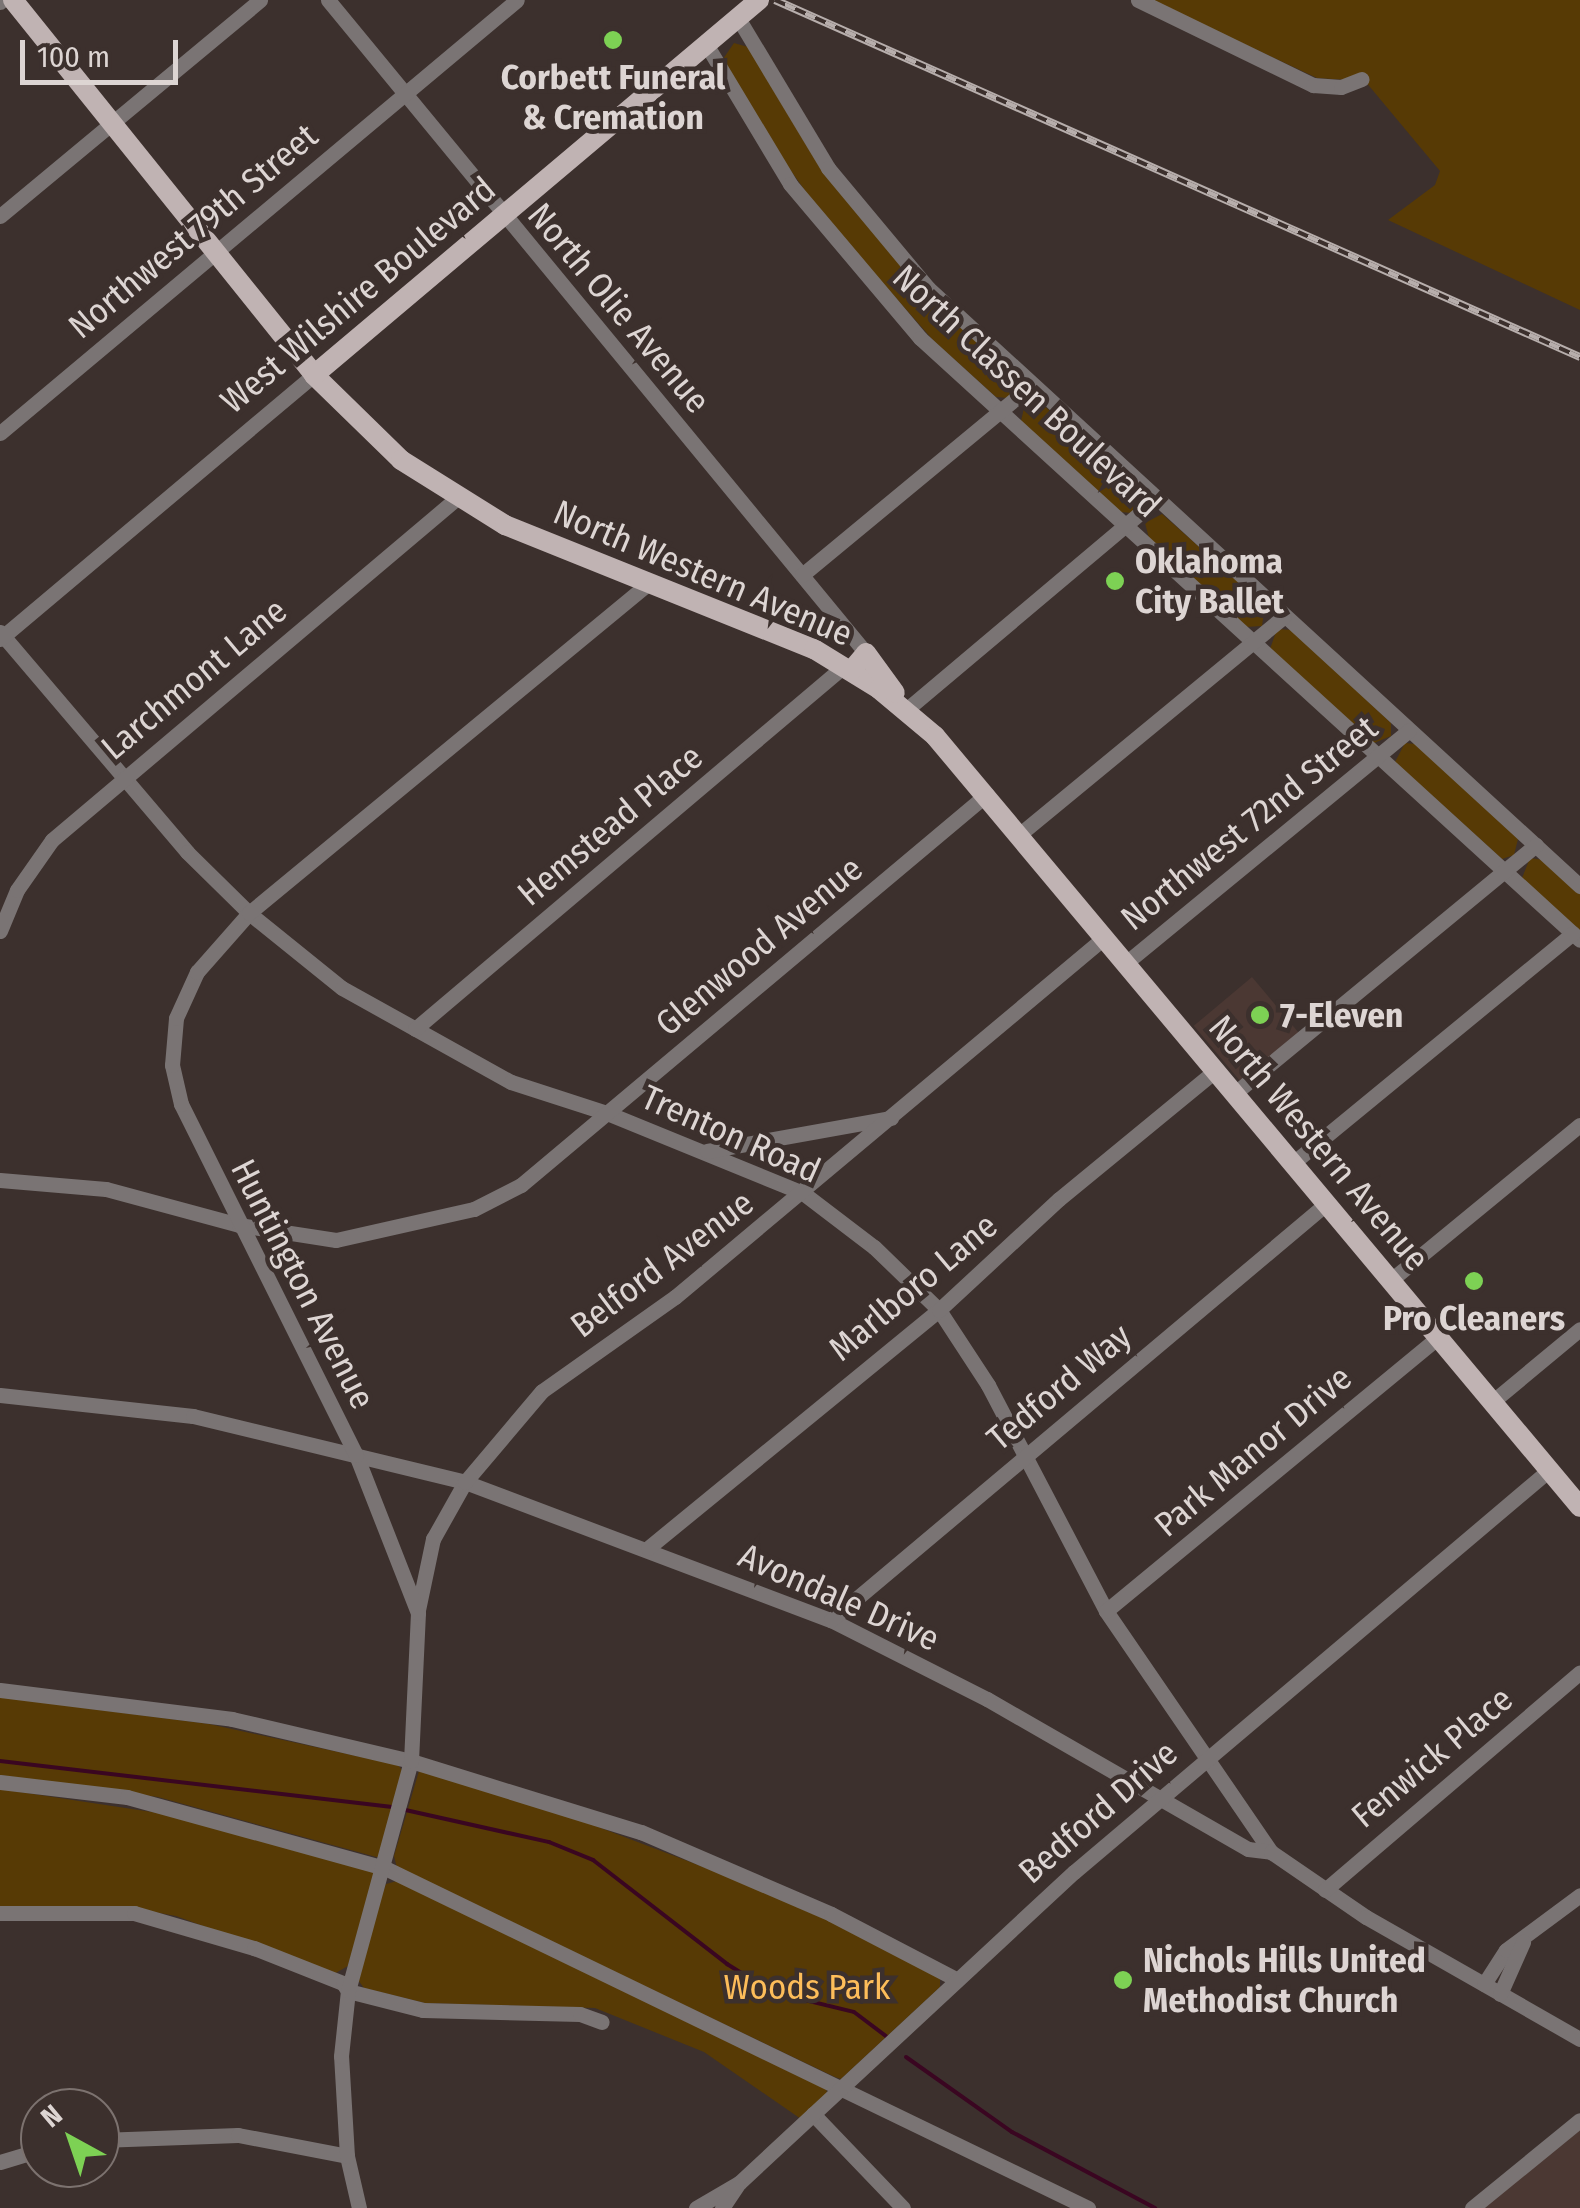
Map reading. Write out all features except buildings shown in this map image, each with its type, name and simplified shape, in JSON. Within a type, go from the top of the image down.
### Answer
[{"type":"main road","name":"North Western Avenue","points":[[13,0],[314,375],[371,435],[457,498],[530,536],[785,635],[848,668],[906,710],[1020,834],[1580,1507]]},
{"type":"main road","name":"West Wilshire Boulevard","points":[[314,375],[758,0]]},
{"type":"main road","points":[[848,668],[866,653],[906,710]]},
{"type":"street","points":[[0,216],[260,0]]},
{"type":"street","name":"North Olie Avenue","points":[[328,0],[502,216],[866,653]]},
{"type":"street","name":"Northwest 79th Street","points":[[0,433],[517,0]]},
{"type":"street","points":[[1138,0],[1314,85],[1341,87],[1362,79]]},
{"type":"street","name":"North Classen Boulevard","points":[[738,18],[796,121],[851,199],[928,288],[1580,886]]},
{"type":"street","name":"North Classen Boulevard","points":[[706,44],[772,158],[829,236],[920,338],[1576,936]]},
{"type":"street","name":"West Wilshire Boulevard","points":[[1,636],[314,375]]},
{"type":"street","points":[[802,575],[1032,386]]},
{"type":"street","name":"Larchmont Lane","points":[[0,930],[16,890],[52,840],[457,498]]},
{"type":"street","points":[[906,710],[1156,499]]},
{"type":"street","name":"Huntington Avenue","points":[[359,2208],[346,2156],[341,2056],[348,1992],[385,1868],[411,1760],[418,1613],[356,1455],[180,1104],[172,1066],[176,1018],[197,972],[249,914],[650,582]]},
{"type":"street","points":[[1020,834],[1284,616]]},
{"type":"street","name":"Trenton Road","points":[[1,636],[249,914],[342,988],[510,1082],[607,1113],[804,1193],[874,1247],[938,1310],[1025,1454],[1106,1611],[1204,1760],[1260,1827],[1272,1852]]},
{"type":"street","name":"Hemstead Place","points":[[415,1029],[848,668]]},
{"type":"street","name":"Northwest 72nd Street","points":[[1126,962],[1409,730]]},
{"type":"street","name":"Glenwood Avenue","points":[[0,1180],[106,1189],[238,1225],[336,1240],[422,1225],[522,1185],[986,794]]},
{"type":"street","points":[[1235,1093],[1536,845]]},
{"type":"street","points":[[1293,1163],[1576,936]]},
{"type":"street","name":"Belford Avenue","points":[[418,1613],[433,1539],[465,1482],[542,1392],[675,1297],[804,1193],[1105,937]]},
{"type":"street","name":"Marlboro Lane","points":[[648,1548],[938,1310],[1059,1199],[1216,1070]]},
{"type":"street","points":[[704,1152],[892,1117]]},
{"type":"street","points":[[1391,1280],[1580,1125]]},
{"type":"street","name":"Tedford Way","points":[[830,1620],[1327,1203]]},
{"type":"street","points":[[1492,1402],[1580,1329]]},
{"type":"street","name":"Park Manor Drive","points":[[1106,1611],[1438,1337]]},
{"type":"street","name":"Avondale Drive","points":[[0,1395],[193,1416],[465,1482],[830,1620],[987,1699],[1248,1849],[1272,1852],[1325,1890],[1580,2038]]},
{"type":"street","name":"Bedford Drive","points":[[696,2208],[739,2183],[956,1979],[1159,1798],[1549,1470]]},
{"type":"street","name":"Fenwick Place","points":[[1325,1890],[1580,1672]]},
{"type":"street","points":[[0,1690],[232,1719],[411,1760],[642,1832],[831,1914],[956,1979]]},
{"type":"street","points":[[0,1782],[127,1797],[385,1868],[1088,2208]]},
{"type":"street","points":[[1484,1984],[1506,1950],[1522,1942],[1580,1895]]},
{"type":"street","points":[[0,1913],[134,1913],[254,1948],[342,1983],[348,1992],[423,2010],[580,2014],[602,2022]]},
{"type":"street","points":[[1500,1994],[1522,1942]]},
{"type":"street","points":[[813,2114],[903,2208]]},
{"type":"street","points":[[1472,2208],[1580,2120]]},
{"type":"street","points":[[120,2139],[238,2135],[346,2156]]},
{"type":"street","points":[[722,2208],[739,2183]]},
{"type":"shaded area","points":[[1252,977],[1299,1033],[1241,1082],[1194,1026]]},
{"type":"shaded area","points":[[1580,2128],[1580,2208],[1482,2208]]},
{"type":"green space","points":[[1150,0],[1580,0],[1580,310],[1388,220],[1435,185],[1440,171],[1365,81],[1317,78]]},
{"type":"green space","points":[[734,43],[748,47],[807,146],[1014,376],[1017,390],[1008,398],[996,397],[933,340],[822,214],[773,146],[723,59]]},
{"type":"green space","points":[[1026,400],[1039,401],[1139,491],[1142,502],[1133,513],[1120,512],[1021,421]]},
{"type":"green space","points":[[1162,514],[1265,605],[1262,626],[1246,627],[1149,538],[1145,523]]},
{"type":"green space","points":[[1277,629],[1292,630],[1391,723],[1391,736],[1374,743],[1270,649]]},
{"type":"green space","points":[[1405,743],[1416,744],[1518,839],[1514,855],[1502,859],[1395,762]]},
{"type":"green space","points":[[1530,858],[1543,860],[1580,893],[1580,932],[1522,878]]},
{"type":"green space","points":[[0,1697],[209,1724],[398,1765],[402,1770],[380,1858],[158,1797],[0,1775]]},
{"type":"green space","name":"Woods Park","points":[[419,1771],[572,1817],[719,1873],[838,1924],[940,1978],[940,1987],[841,2079],[835,2077],[397,1868],[394,1856]]},
{"type":"green space","points":[[0,1789],[198,1819],[375,1873],[348,1966],[334,1974],[176,1916],[138,1909],[0,1908]]},
{"type":"green space","name":"Woods Park","points":[[397,1881],[826,2087],[827,2094],[801,2119],[704,2052],[595,2008],[425,2003],[364,1988],[358,1980],[374,1918],[386,1884]]},
{"type":"waterway","points":[[0,1761],[392,1807]]},
{"type":"waterway","points":[[401,1809],[549,1842],[593,1860],[727,1964],[772,1992],[854,2012],[886,2036]]},
{"type":"waterway","points":[[906,2057],[1012,2132],[1155,2208]]},
{"type":"railway","points":[[775,0],[1580,357]]},
{"type":"place","name":"Corbett Funeral & Cremation","points":[[613,40]]},
{"type":"place","name":"Oklahoma City Ballet","points":[[1115,581]]},
{"type":"place","name":"7-Eleven","points":[[1260,1015]]},
{"type":"place","name":"Pro Cleaners","points":[[1474,1281]]},
{"type":"place","name":"Nichols Hills United Methodist Church","points":[[1123,1980]]}]
